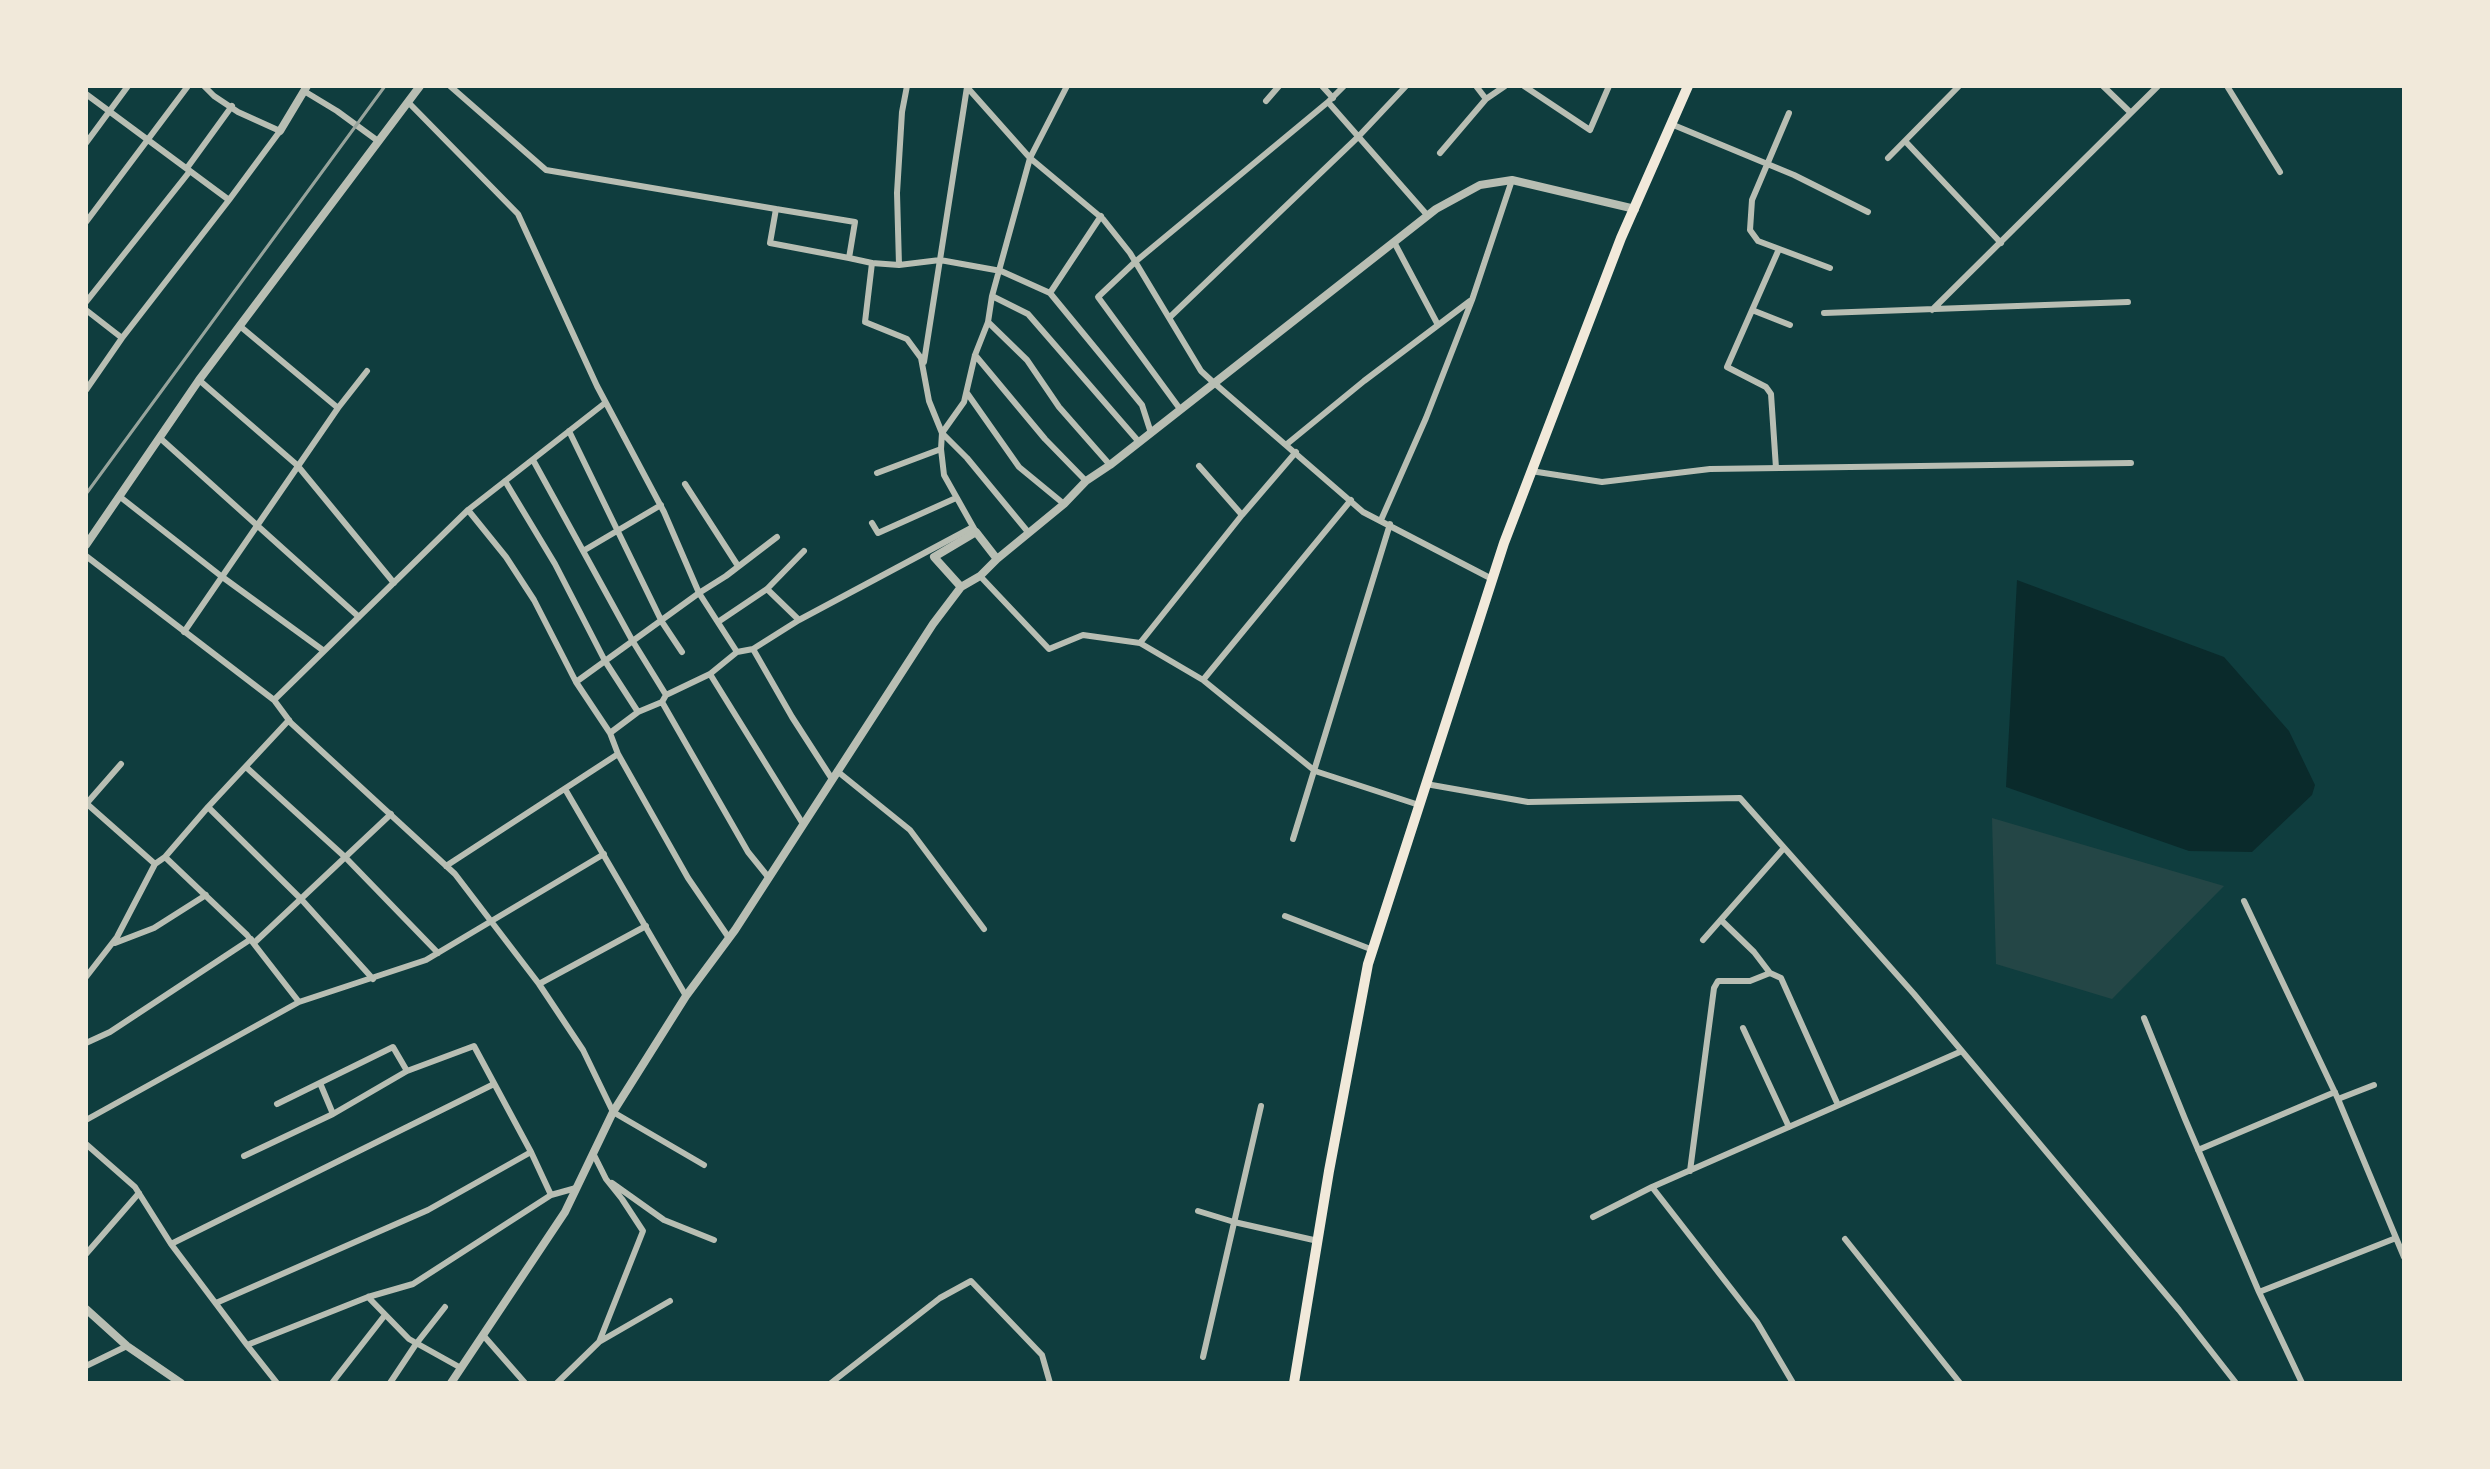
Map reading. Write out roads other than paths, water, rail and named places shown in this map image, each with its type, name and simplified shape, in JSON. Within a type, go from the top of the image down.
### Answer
[{"type":"main road","points":[[1294,1383],[1357,1023],[1373,950],[1492,579],[1531,471],[1621,238],[1688,86]]},
{"type":"street","points":[[86,143],[128,86]]},
{"type":"street","points":[[86,222],[188,86]]},
{"type":"street","points":[[204,86],[238,112],[280,131]]},
{"type":"street","points":[[450,86],[546,170],[855,222],[849,258]]},
{"type":"street","points":[[899,265],[897,193],[902,112],[907,86]]},
{"type":"street","points":[[966,86],[1030,158],[1101,216],[1135,262],[1201,371],[1363,512],[1492,579]]},
{"type":"street","points":[[923,370],[966,86]]},
{"type":"street","points":[[997,559],[975,530],[944,475],[942,433],[964,402],[1030,158],[1067,86]]},
{"type":"street","points":[[1266,101],[1279,86]]},
{"type":"street","points":[[1322,86],[1358,137],[1428,216]]},
{"type":"street","points":[[1180,409],[1098,297],[1135,262],[1344,86]]},
{"type":"street","points":[[1170,317],[1358,137],[1406,86]]},
{"type":"street","points":[[1476,86],[1486,99]]},
{"type":"street","points":[[1440,153],[1486,99],[1505,86]]},
{"type":"street","points":[[1524,86],[1590,130],[1609,86]]},
{"type":"street","points":[[1888,158],[1959,86]]},
{"type":"street","points":[[2103,86],[2131,113]]},
{"type":"street","points":[[1932,310],[2158,86]]},
{"type":"street","points":[[2227,86],[2280,172]]},
{"type":"street","points":[[86,545],[199,380],[408,102],[416,87]]},
{"type":"street","points":[[86,390],[280,131],[305,89],[378,141]]},
{"type":"street","points":[[86,94],[229,200]]},
{"type":"street","points":[[408,102],[518,214],[605,403],[661,505],[699,593],[737,652]]},
{"type":"street","points":[[190,171],[187,168],[232,106]]},
{"type":"street","points":[[1789,113],[1752,200],[1750,230],[1758,241],[1830,268]]},
{"type":"street","points":[[1671,124],[1767,164],[1868,212]]},
{"type":"street","points":[[1905,141],[2001,243]]},
{"type":"street","points":[[86,302],[190,171]]},
{"type":"street","points":[[451,1383],[565,1212],[613,1112],[686,996],[729,938],[933,624],[961,587],[980,576],[1064,504],[1086,481],[1213,382],[1428,216],[1480,185],[1512,180],[1635,209]]},
{"type":"street","points":[[1381,520],[1426,418],[1472,300],[1512,180]]},
{"type":"street","points":[[776,209],[770,243],[872,263],[899,265],[940,260],[1001,271],[1050,293],[1142,405],[1151,433]]},
{"type":"street","points":[[1050,293],[1101,216]]},
{"type":"street","points":[[1394,242],[1438,325]]},
{"type":"street","points":[[1776,468],[1771,394],[1766,387],[1727,367],[1779,249]]},
{"type":"street","points":[[872,263],[865,322],[907,339],[921,358],[929,401],[942,433],[967,458],[1028,532]]},
{"type":"street","points":[[992,296],[1028,314],[1139,442]]},
{"type":"street","points":[[1287,444],[1472,300]]},
{"type":"street","points":[[1824,313],[2128,302]]},
{"type":"street","points":[[86,310],[122,338]]},
{"type":"street","points":[[1752,310],[1790,325]]},
{"type":"street","points":[[988,322],[1027,360],[1059,407],[1110,465]]},
{"type":"street","points":[[241,327],[338,408]]},
{"type":"street","points":[[975,355],[1045,439],[1086,481]]},
{"type":"street","points":[[184,632],[297,465],[367,371]]},
{"type":"street","points":[[199,380],[297,465],[394,583]]},
{"type":"street","points":[[966,392],[1019,467],[1064,504]]},
{"type":"street","points":[[274,700],[468,510],[605,403]]},
{"type":"street","points":[[569,431],[662,622],[682,652]]},
{"type":"street","points":[[160,438],[359,617]]},
{"type":"street","points":[[877,473],[941,449]]},
{"type":"street","points":[[1140,643],[1296,452]]},
{"type":"street","points":[[533,460],[748,852],[769,878]]},
{"type":"street","points":[[1531,471],[1602,482],[1710,469],[2131,463]]},
{"type":"street","points":[[1199,466],[1242,515]]},
{"type":"street","points":[[505,481],[555,564],[605,661],[638,712]]},
{"type":"street","points":[[685,484],[738,566]]},
{"type":"street","points":[[119,496],[324,651]]},
{"type":"street","points":[[872,523],[878,533],[956,498]]},
{"type":"street","points":[[1203,680],[1351,500]]},
{"type":"street","points":[[583,551],[661,505]]},
{"type":"street","points":[[468,510],[506,557],[527,590],[576,682],[610,733],[618,754],[688,878],[729,938]]},
{"type":"street","points":[[1293,839],[1390,524]]},
{"type":"street","points":[[961,587],[934,557],[975,530]]},
{"type":"street","points":[[610,733],[638,712],[710,674],[737,652],[753,649],[799,620],[975,530]]},
{"type":"street","points":[[576,682],[777,537]]},
{"type":"street","points":[[718,622],[767,589],[804,551]]},
{"type":"street","points":[[86,556],[274,700],[289,720],[446,866],[493,921],[539,984],[583,1050],[613,1112],[704,1165]]},
{"type":"street","points":[[980,576],[1049,649],[1083,635],[1140,643],[1203,680],[1315,771],[1419,805]]},
{"type":"street","points":[[767,589],[799,620]]},
{"type":"street","points":[[753,649],[792,717],[835,775],[910,830],[984,929]]},
{"type":"street","points":[[710,674],[803,824]]},
{"type":"street","points":[[87,972],[112,944],[155,864],[165,857],[289,720]]},
{"type":"street","points":[[446,866],[618,754]]},
{"type":"street","points":[[121,764],[87,806],[155,864]]},
{"type":"street","points":[[246,767],[345,857],[438,953]]},
{"type":"street","points":[[1426,784],[1528,802],[1740,798],[1962,1051],[2179,1310],[2236,1383]]},
{"type":"street","points":[[565,789],[686,996]]},
{"type":"street","points":[[208,807],[301,899],[373,979]]},
{"type":"street","points":[[86,1043],[110,1032],[252,941],[391,814]]},
{"type":"street","points":[[1703,940],[1784,848]]},
{"type":"street","points":[[86,1120],[299,1002],[426,960],[604,854]]},
{"type":"street","points":[[165,857],[252,941],[299,1002]]},
{"type":"street","points":[[112,944],[154,928],[206,895]]},
{"type":"street","points":[[2244,901],[2336,1096],[2404,1257]]},
{"type":"street","points":[[1285,916],[1373,950]]},
{"type":"street","points":[[1721,920],[1754,952],[1770,973],[1781,978],[1838,1105]]},
{"type":"street","points":[[539,984],[646,926]]},
{"type":"street","points":[[1690,1171],[1714,988],[1718,981],[1750,981],[1770,973]]},
{"type":"street","points":[[2144,1018],[2259,1292],[2302,1383]]},
{"type":"street","points":[[1743,1028],[1789,1127]]},
{"type":"street","points":[[244,1156],[333,1114],[407,1071],[474,1046],[551,1195]]},
{"type":"street","points":[[277,1104],[393,1047],[407,1071]]},
{"type":"street","points":[[1593,1217],[1652,1187],[1962,1051]]},
{"type":"street","points":[[320,1083],[333,1114]]},
{"type":"street","points":[[171,1244],[494,1084]]},
{"type":"street","points":[[2198,1150],[2336,1096],[2374,1085]]},
{"type":"street","points":[[1203,1357],[1261,1106]]},
{"type":"street","points":[[86,1144],[139,1193],[171,1244],[277,1383]]},
{"type":"street","points":[[216,1303],[428,1210],[531,1152]]},
{"type":"street","points":[[593,1153],[606,1179],[643,1231],[599,1342]]},
{"type":"street","points":[[606,1179],[664,1220],[714,1240]]},
{"type":"street","points":[[1652,1187],[1757,1322],[1793,1383]]},
{"type":"street","points":[[247,1345],[368,1297],[413,1284],[551,1195],[576,1188]]},
{"type":"street","points":[[87,1252],[139,1193]]},
{"type":"street","points":[[1198,1211],[1318,1241]]},
{"type":"street","points":[[2259,1292],[2396,1238]]},
{"type":"street","points":[[1845,1239],[1960,1383]]},
{"type":"street","points":[[831,1383],[940,1298],[971,1281],[1042,1355],[1050,1383]]},
{"type":"street","points":[[368,1297],[416,1344],[461,1368]]},
{"type":"street","points":[[557,1383],[599,1342],[670,1301]]},
{"type":"street","points":[[390,1383],[445,1307]]},
{"type":"street","points":[[86,1309],[127,1346],[181,1383]]},
{"type":"street","points":[[332,1383],[385,1315]]},
{"type":"street","points":[[483,1335],[525,1383]]},
{"type":"street","points":[[86,1366],[127,1346]]},
{"type":"railway","points":[[86,494],[385,86]]}]
